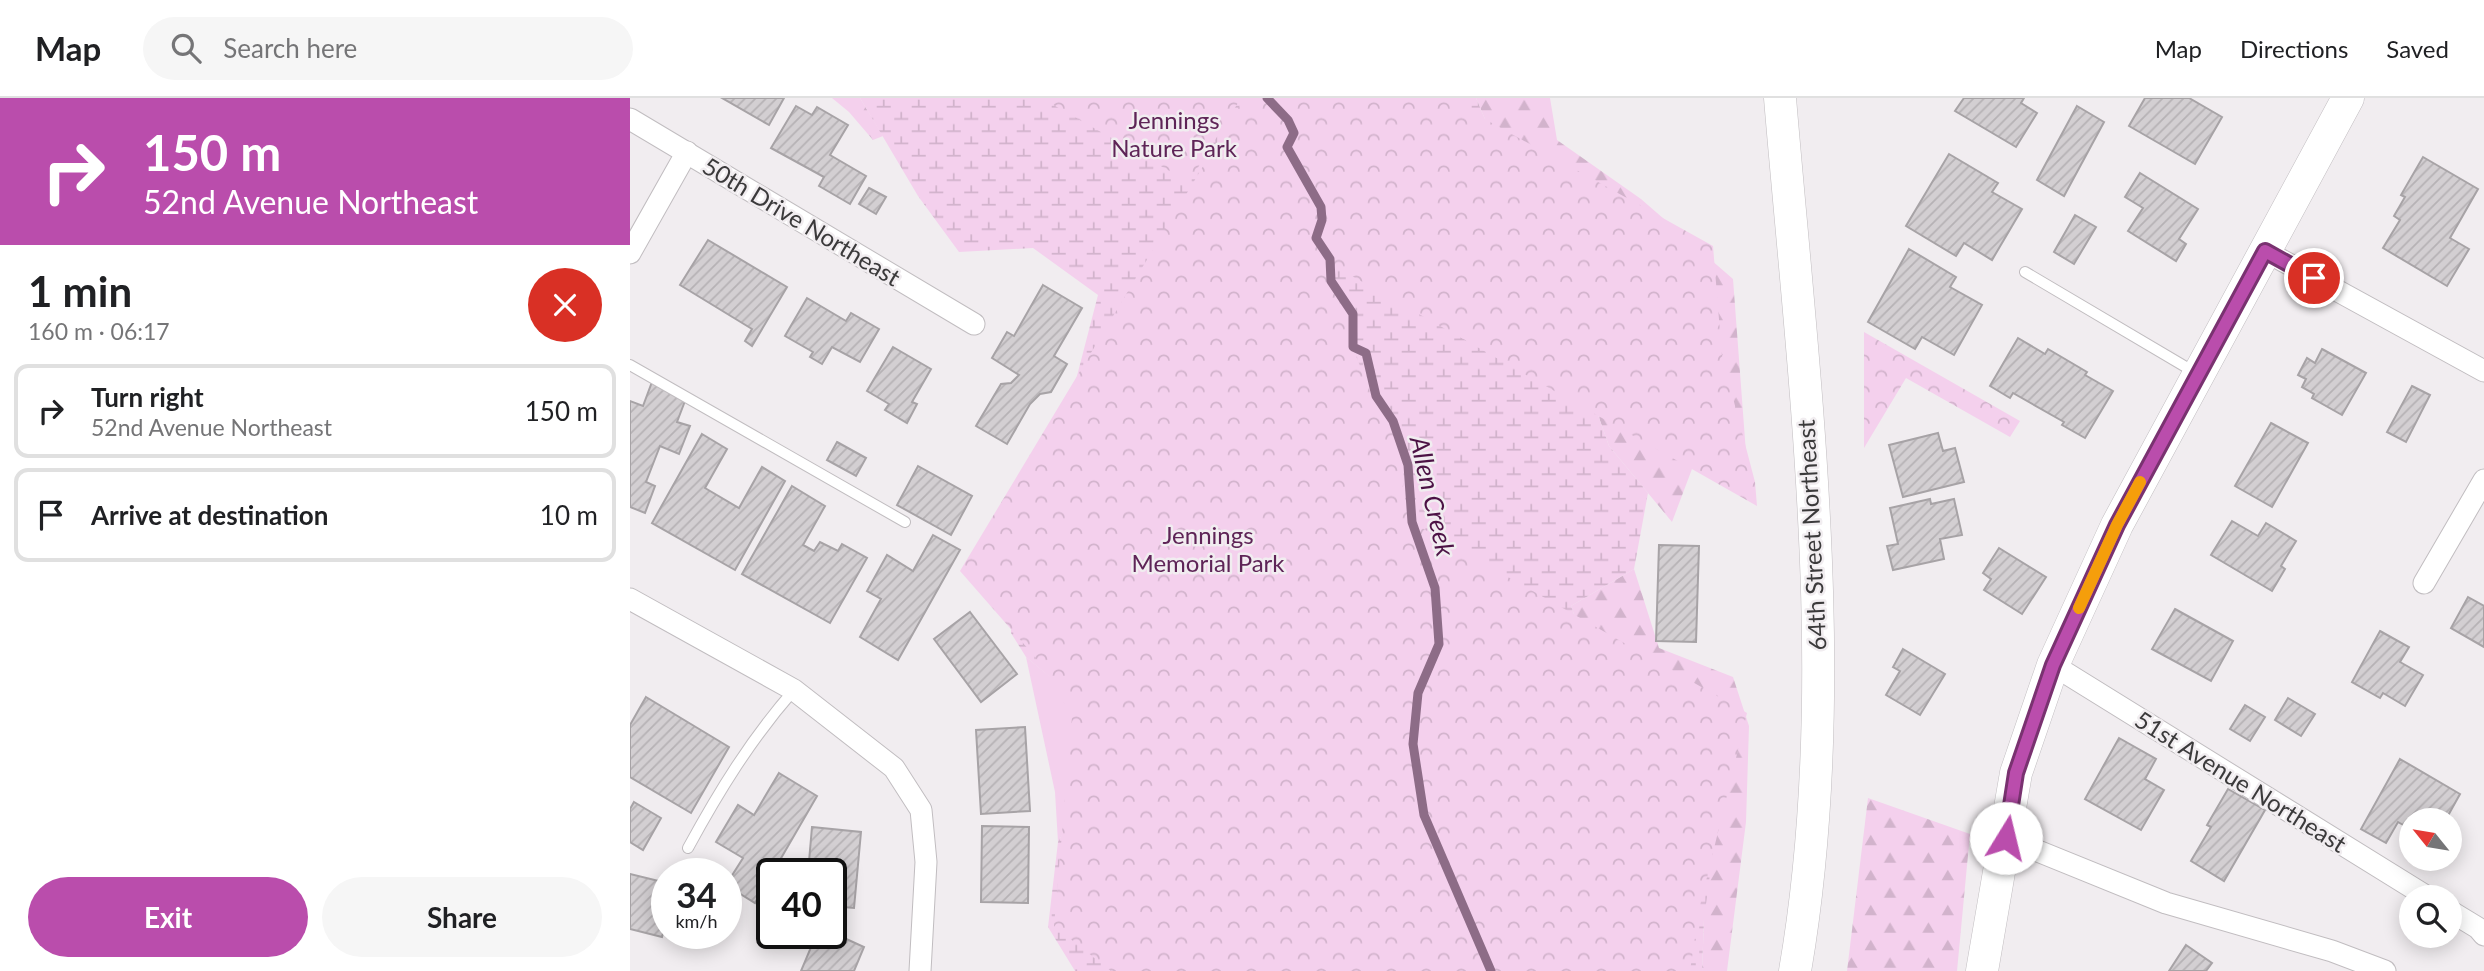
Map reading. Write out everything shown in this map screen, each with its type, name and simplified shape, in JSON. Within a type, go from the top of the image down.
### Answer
[{"type":"street","name":"64th Street Northeast","points":[[1780,98],[1815,528],[1818,728],[1806,908],[1795,971]]},
{"type":"street","points":[[1982,971],[2016,773],[2053,665],[2117,525],[2348,98]]},
{"type":"street","name":"50th Drive Northeast","points":[[630,119],[974,324]]},
{"type":"street","points":[[630,253],[687,152]]},
{"type":"street","points":[[2265,251],[2484,371]]},
{"type":"street","points":[[2424,583],[2484,480]]},
{"type":"street","points":[[630,599],[793,690],[894,768],[921,810],[926,862],[920,971]]},
{"type":"street","name":"51st Avenue Northeast","points":[[2053,665],[2408,885]]},
{"type":"street","points":[[2006,838],[2166,904],[2332,951],[2385,971]]},
{"type":"street","points":[[2462,919],[2481,931]]},
{"type":"lane","points":[[2025,272],[2199,374]]},
{"type":"lane","points":[[630,365],[905,522]]},
{"type":"lane","points":[[688,848],[743,753],[793,690]]},
{"type":"green space","points":[[832,98],[860,98],[883,136],[873,140],[849,112]]},
{"type":"green space","name":"Jennings Memorial Park","points":[[860,98],[1476,98],[1537,242],[1609,446],[1648,493],[1634,569],[1571,606],[1615,727],[1721,791],[1704,919],[1702,971],[1075,971],[1048,927],[1058,842],[1090,785],[1083,705],[1026,657],[1011,633],[1011,595],[1071,399],[1098,295],[1033,248],[959,252],[918,196]]},
{"type":"green space","name":"Jennings Nature Park","points":[[1041,98],[1241,98],[1189,182]]},
{"type":"green space","name":"Jennings Memorial Park","points":[[1244,98],[1447,98],[1713,246],[1722,356],[1755,482],[1757,506],[1329,263],[1349,338],[1373,399],[1394,431],[1404,464],[1403,488],[1408,512],[1434,589],[1437,645],[1416,693],[1411,745],[1423,815],[1489,971],[1111,971],[1054,926],[1072,717],[1044,667],[960,571]]},
{"type":"green space","points":[[1476,98],[1550,98],[1557,140],[1641,199],[1733,279],[1749,493],[1695,461],[1672,522],[1609,446],[1537,242]]},
{"type":"green space","points":[[1864,332],[2020,421],[2010,437],[1906,378],[1864,448]]},
{"type":"green space","points":[[1415,524],[1747,713],[1699,910],[1690,971],[1493,971],[1450,878],[1426,814],[1414,745],[1419,694],[1441,645],[1437,589]]},
{"type":"green space","points":[[1634,569],[1659,648],[1733,677],[1749,726],[1746,822],[1727,971],[1702,971],[1704,919],[1615,727],[1571,606]]},
{"type":"green space","points":[[1026,657],[1083,704],[1091,785],[1058,842],[1055,792]]},
{"type":"green space","points":[[1868,798],[1970,834],[1957,971],[1847,971]]},
{"type":"building","points":[[722,98],[784,98],[769,125]]},
{"type":"building","points":[[1964,98],[2024,98],[2021,103],[2037,113],[2016,147],[1955,111]]},
{"type":"building","points":[[2145,98],[2189,98],[2222,117],[2195,164],[2129,126]]},
{"type":"building","points":[[796,106],[812,115],[817,107],[848,125],[830,155],[866,176],[850,204],[819,186],[824,177],[771,148]]},
{"type":"building","points":[[2077,106],[2104,122],[2064,196],[2037,180]]},
{"type":"building","points":[[1949,154],[1998,183],[1992,192],[2022,209],[1992,260],[1964,243],[1956,256],[1906,226]]},
{"type":"building","points":[[2423,157],[2478,189],[2450,238],[2469,249],[2447,286],[2383,248],[2400,220],[2394,216],[2405,197],[2401,195]]},
{"type":"building","points":[[2140,173],[2198,209],[2179,239],[2186,244],[2176,261],[2128,231],[2143,208],[2125,197]]},
{"type":"building","points":[[869,188],[886,197],[876,214],[859,204]]},
{"type":"building","points":[[2075,215],[2096,227],[2074,264],[2054,252]]},
{"type":"building","points":[[708,240],[787,287],[752,346],[745,341],[752,329],[680,285]]},
{"type":"building","points":[[1909,249],[1956,277],[1950,287],[1982,305],[1954,355],[1922,337],[1915,349],[1868,322]]},
{"type":"building","points":[[1043,285],[1082,308],[1054,356],[1067,364],[1051,392],[1040,394],[1030,404],[1007,444],[976,426],[1001,384],[1011,383],[1019,375],[992,358],[1007,332],[1014,336]]},
{"type":"building","points":[[807,298],[846,321],[851,313],[879,329],[860,362],[832,347],[822,364],[810,357],[813,352],[785,336]]},
{"type":"building","points":[[2018,338],[2045,354],[2048,349],[2113,391],[2085,438],[2062,425],[2064,422],[2013,393],[2010,398],[1990,386]]},
{"type":"building","points":[[893,347],[931,369],[912,402],[917,404],[907,423],[885,410],[889,404],[867,391]]},
{"type":"building","points":[[2322,349],[2366,373],[2342,415],[2312,398],[2314,394],[2302,387],[2306,379],[2298,375],[2307,358],[2315,363]]},
{"type":"building","points":[[652,382],[685,401],[677,422],[690,426],[679,454],[660,446],[646,482],[655,486],[645,513],[630,507],[630,401],[643,406]]},
{"type":"building","points":[[2412,386],[2430,395],[2406,442],[2387,432]]},
{"type":"building","points":[[2271,423],[2308,443],[2272,507],[2235,486]]},
{"type":"building","points":[[1938,433],[1943,451],[1955,448],[1964,482],[1903,497],[1889,445]]},
{"type":"building","points":[[702,434],[727,449],[705,488],[739,508],[762,467],[785,481],[735,570],[652,523]]},
{"type":"building","points":[[837,442],[866,458],[856,476],[827,460]]},
{"type":"building","points":[[918,466],[972,496],[951,535],[897,505]]},
{"type":"building","points":[[792,486],[825,506],[803,545],[814,551],[820,542],[838,551],[842,544],[867,558],[830,623],[742,574]]},
{"type":"building","points":[[1930,499],[1931,504],[1954,499],[1962,535],[1940,539],[1944,559],[1893,570],[1887,546],[1898,544],[1890,508]]},
{"type":"building","points":[[2232,521],[2258,536],[2266,523],[2296,541],[2281,566],[2285,569],[2272,591],[2211,555]]},
{"type":"building","points":[[933,535],[960,550],[898,660],[860,637],[881,599],[867,591],[887,555],[913,571]]},
{"type":"building","points":[[1659,545],[1699,546],[1696,642],[1656,641]]},
{"type":"building","points":[[1999,548],[2046,577],[2022,614],[1984,590],[1991,579],[1983,573]]},
{"type":"building","points":[[2468,597],[2484,606],[2484,647],[2451,628]]},
{"type":"building","points":[[2175,609],[2233,641],[2211,681],[2152,649]]},
{"type":"building","points":[[970,612],[1017,674],[981,702],[934,639]]},
{"type":"building","points":[[2380,631],[2409,647],[2400,662],[2423,675],[2405,706],[2383,693],[2380,698],[2352,682]]},
{"type":"building","points":[[1903,649],[1945,674],[1920,715],[1886,695],[1900,671],[1893,667]]},
{"type":"building","points":[[646,697],[729,747],[691,813],[630,777],[630,725]]},
{"type":"building","points":[[2288,698],[2315,714],[2301,736],[2275,720]]},
{"type":"building","points":[[2245,705],[2265,717],[2250,741],[2230,729]]},
{"type":"building","points":[[1025,727],[1030,811],[981,814],[976,730]]},
{"type":"building","points":[[2119,738],[2156,759],[2145,779],[2164,790],[2141,830],[2085,799]]},
{"type":"building","points":[[2400,759],[2460,794],[2452,808],[2399,808],[2399,823],[2386,843],[2361,829]]},
{"type":"building","points":[[779,773],[817,796],[781,858],[756,858],[755,903],[742,895],[743,858],[716,842],[738,805],[754,815]]},
{"type":"building","points":[[2228,789],[2265,810],[2224,881],[2191,861],[2211,827],[2207,825]]},
{"type":"building","points":[[634,802],[661,818],[643,850],[630,842],[630,809]]},
{"type":"building","points":[[982,826],[1029,827],[1028,903],[981,902]]},
{"type":"building","points":[[812,827],[861,832],[854,908],[847,907],[847,858],[809,858]]},
{"type":"building","points":[[630,874],[651,879],[651,934],[630,929]]},
{"type":"building","points":[[847,939],[864,947],[854,971],[801,971],[810,949],[847,949]]},
{"type":"building","points":[[2186,945],[2212,963],[2206,971],[2169,971]]},
{"type":"waterway","name":"Allen Creek","points":[[1267,98],[1288,120],[1294,133],[1287,147],[1321,207],[1322,220],[1316,238],[1330,259],[1331,281],[1353,314],[1353,347],[1366,353],[1376,396],[1393,421],[1408,465],[1412,522],[1435,588],[1439,644],[1418,693],[1413,744],[1424,815],[1491,971]]},
{"type":"slow traffic","points":[[2079,608],[2140,482]]},
{"type":"route","points":[[2006,838],[2016,773],[2053,665],[2117,525],[2265,251],[2314,278]]}]
